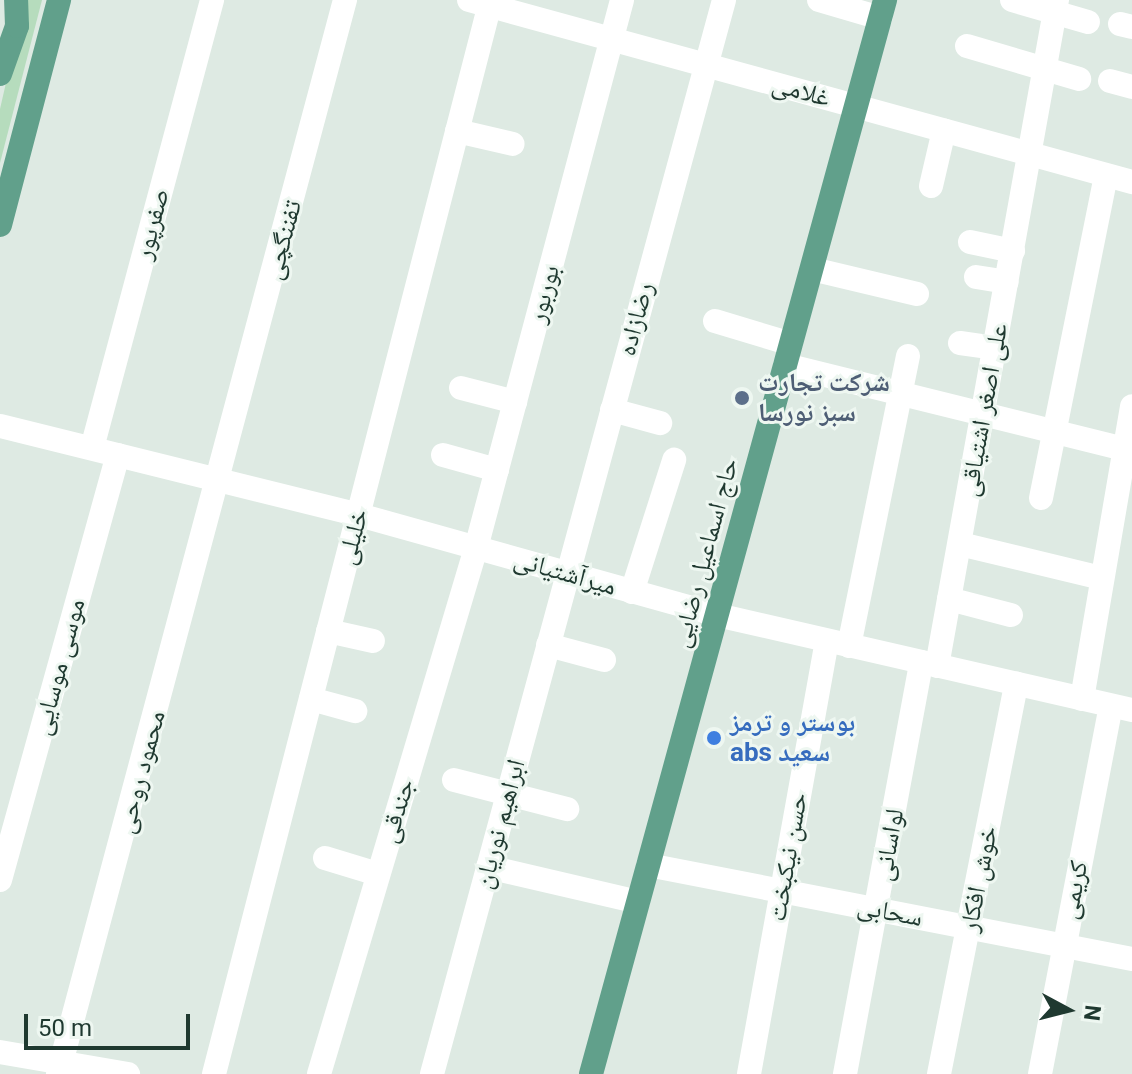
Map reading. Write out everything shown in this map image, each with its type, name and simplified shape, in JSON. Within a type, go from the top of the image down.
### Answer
[{"type":"main road","points":[[0,74],[17,26],[16,0]]},
{"type":"main road","points":[[40,74],[49,0]]},
{"type":"main road","points":[[0,225],[59,0]]},
{"type":"main road","name":"حاج اسماعیل رضایی","points":[[591,1074],[788,354],[859,107],[882,9]]},
{"type":"street","name":"صفرپور","points":[[92,448],[212,0]]},
{"type":"street","name":"تفننگچی","points":[[221,481],[345,0]]},
{"type":"street","name":"بوربور","points":[[476,548],[622,0]]},
{"type":"street","name":"رضازاده","points":[[567,574],[724,0]]},
{"type":"street","points":[[819,0],[882,9]]},
{"type":"street","points":[[1012,0],[1056,6],[1088,22]]},
{"type":"street","name":"غلامی","points":[[483,2],[1132,182]]},
{"type":"street","name":"خلیلی","points":[[214,1074],[457,131],[483,2]]},
{"type":"street","name":"علی اصغر اشتیاقی","points":[[929,664],[949,599],[960,544],[1056,6]]},
{"type":"street","points":[[967,46],[1079,79]]},
{"type":"street","points":[[931,186],[944,130]]},
{"type":"street","points":[[457,131],[513,144]]},
{"type":"street","points":[[1041,498],[1106,175]]},
{"type":"street","points":[[970,242],[1013,251]]},
{"type":"street","points":[[812,269],[917,294]]},
{"type":"street","points":[[976,277],[1007,282]]},
{"type":"street","points":[[715,321],[788,354],[899,396],[1128,450]]},
{"type":"street","points":[[960,343],[995,348]]},
{"type":"street","name":"حسن نیکبخت","points":[[749,1074],[782,891],[908,356]]},
{"type":"street","points":[[461,388],[515,402]]},
{"type":"street","points":[[1082,699],[1128,450],[1132,406]]},
{"type":"street","points":[[612,410],[660,423]]},
{"type":"street","name":"میرآشتیانی","points":[[0,426],[359,515],[717,615],[1122,708]]},
{"type":"street","name":"موسی موسایی","points":[[0,880],[118,455]]},
{"type":"street","points":[[443,455],[497,470]]},
{"type":"street","points":[[632,592],[674,460]]},
{"type":"street","name":"محمود روحی","points":[[60,1068],[221,481]]},
{"type":"street","points":[[960,544],[1102,578]]},
{"type":"street","name":"جندقی","points":[[319,1074],[476,548]]},
{"type":"street","name":"ابراهیم نوریان","points":[[432,1074],[567,574]]},
{"type":"street","points":[[949,599],[1011,615]]},
{"type":"street","points":[[328,631],[373,641]]},
{"type":"street","points":[[548,645],[604,660]]},
{"type":"street","name":"لواسانی","points":[[845,1074],[929,664]]},
{"type":"street","name":"خوش افکار","points":[[939,1074],[1016,684]]},
{"type":"street","points":[[311,699],[355,711]]},
{"type":"street","name":"کریمی","points":[[1040,1074],[1063,945],[1122,708]]},
{"type":"street","points":[[454,780],[567,809]]},
{"type":"street","points":[[325,858],[378,874]]},
{"type":"street","name":"سحابی","points":[[648,865],[1132,959]]},
{"type":"street","points":[[488,867],[638,902]]},
{"type":"street","points":[[0,1052],[60,1068],[128,1074]]},
{"type":"green space","points":[[25,0],[42,0],[0,163],[0,109]]},
{"type":"place","name":"شرکت تجارت سبز نورسا","points":[[742,398]]},
{"type":"place","name":"بوستر و ترمز abs سعید","points":[[714,738]]}]
